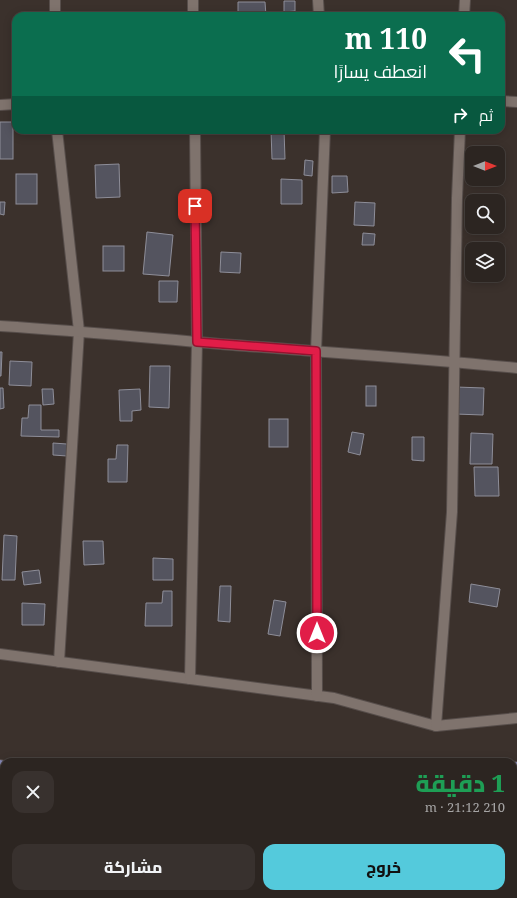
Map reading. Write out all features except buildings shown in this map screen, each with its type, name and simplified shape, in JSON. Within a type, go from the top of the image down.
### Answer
[{"type":"street","points":[[55,12],[56,0]]},
{"type":"street","points":[[193,0],[193,12]]},
{"type":"street","points":[[318,0],[319,12]]},
{"type":"street","points":[[464,12],[465,0]]},
{"type":"street","points":[[505,101],[517,102]]},
{"type":"street","points":[[0,104],[12,104]]},
{"type":"street","points":[[57,134],[79,331],[60,662]]},
{"type":"street","points":[[190,679],[197,342],[195,134]]},
{"type":"street","points":[[317,696],[316,351],[325,134]]},
{"type":"street","points":[[436,726],[452,512],[457,198],[460,134]]},
{"type":"street","points":[[0,326],[79,331],[517,368]]},
{"type":"street","points":[[0,654],[334,698],[436,726],[517,718]]},
{"type":"route","points":[[195,206],[197,342],[316,351],[317,633]]}]
